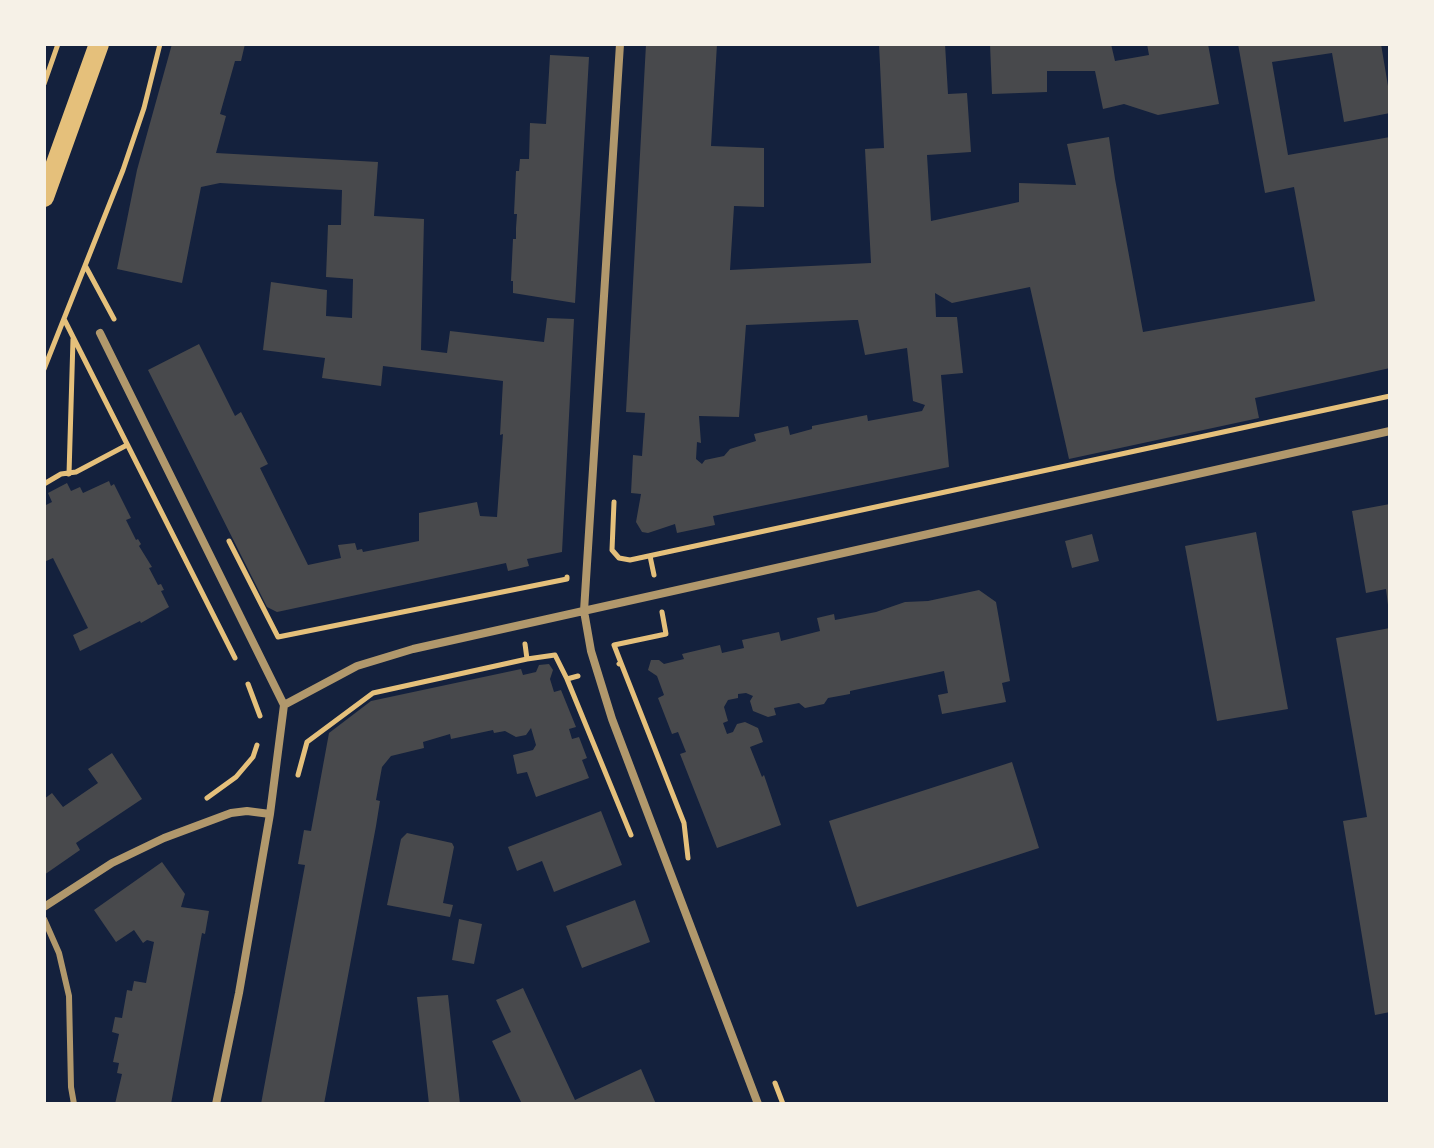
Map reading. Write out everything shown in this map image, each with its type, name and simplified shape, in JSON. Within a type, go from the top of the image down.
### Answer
[{"type":"main road","points":[[44,197],[99,44]]},
{"type":"street","points":[[620,44],[584,611],[591,651],[612,719],[758,1104]]},
{"type":"street","points":[[100,333],[284,705],[270,814],[216,1104]]},
{"type":"street","points":[[284,705],[341,674],[385,657],[1390,431]]},
{"type":"street","points":[[44,907],[112,863],[164,838],[231,813],[247,811],[270,814]]},
{"type":"lane","points":[[44,919],[59,953],[69,996],[74,1104]]},
{"type":"path","points":[[44,84],[58,44]]},
{"type":"path","points":[[44,369],[86,267],[144,108],[160,44]]},
{"type":"path","points":[[86,267],[119,327]]},
{"type":"path","points":[[64,319],[242,671]]},
{"type":"path","points":[[69,474],[73,337]]},
{"type":"path","points":[[615,487],[612,550],[619,558],[630,560],[1390,396]]},
{"type":"path","points":[[44,484],[127,445]]},
{"type":"path","points":[[227,538],[278,637],[567,579]]},
{"type":"path","points":[[297,782],[307,742],[373,693],[527,659]]},
{"type":"path","points":[[621,663],[684,823],[688,862]]},
{"type":"path","points":[[248,683],[261,722]]},
{"type":"path","points":[[199,801],[213,795],[236,777],[253,757],[261,733]]},
{"type":"path","points":[[772,1075],[783,1104]]},
{"type":"building","points":[[172,44],[245,44],[241,61],[235,61],[220,114],[226,116],[216,153],[378,162],[374,216],[424,219],[421,350],[447,353],[450,331],[544,342],[547,318],[574,319],[562,552],[527,559],[529,566],[508,571],[506,563],[277,612],[267,607],[148,370],[199,344],[235,416],[241,412],[268,464],[260,468],[308,565],[341,558],[338,545],[355,543],[357,550],[362,549],[363,552],[419,541],[419,513],[477,502],[480,516],[497,517],[503,381],[383,366],[381,386],[322,378],[325,358],[263,350],[271,282],[327,290],[326,316],[352,318],[353,279],[326,277],[328,225],[341,225],[342,190],[220,183],[201,187],[182,283],[117,269],[137,170]]},
{"type":"building","points":[[646,44],[717,44],[711,146],[764,148],[764,207],[734,206],[730,270],[871,263],[865,149],[884,148],[879,44],[945,44],[948,94],[967,93],[971,152],[927,155],[931,221],[1019,202],[1019,183],[1076,185],[1067,144],[1109,137],[1143,332],[1315,301],[1294,187],[1265,193],[1238,44],[1381,44],[1390,113],[1344,122],[1332,53],[1272,62],[1288,155],[1390,137],[1390,368],[1255,398],[1259,418],[1069,459],[1030,287],[952,303],[935,293],[936,317],[957,317],[963,373],[941,375],[949,467],[713,516],[715,525],[677,533],[675,524],[648,533],[642,532],[636,522],[641,494],[631,493],[633,455],[642,456],[645,413],[626,412]],"holes":[[[858,320],[865,355],[907,348],[913,401],[925,405],[922,411],[868,421],[867,415],[812,426],[812,429],[790,435],[788,426],[754,434],[756,441],[730,449],[724,456],[705,460],[702,464],[696,459],[697,442],[701,443],[699,416],[739,417],[746,325]]]},
{"type":"building","points":[[990,44],[1111,44],[1115,61],[1149,55],[1147,44],[1208,44],[1219,104],[1158,115],[1124,104],[1103,109],[1095,71],[1047,71],[1047,92],[992,94]]},
{"type":"building","points":[[550,55],[589,57],[575,303],[513,293],[511,281],[513,239],[516,239],[516,171],[519,171],[520,159],[529,159],[530,123],[546,124]]},
{"type":"building","points":[[109,481],[111,486],[114,484],[131,518],[126,520],[141,544],[139,546],[152,567],[149,568],[158,585],[161,584],[164,590],[161,591],[169,607],[80,651],[73,635],[88,628],[53,558],[44,562],[44,506],[52,502],[48,493],[67,483],[71,491],[80,487],[83,493]]},
{"type":"building","points":[[1390,504],[1388,605],[1386,589],[1366,593],[1352,511]]},
{"type":"building","points":[[1256,532],[1288,709],[1217,721],[1185,546]]},
{"type":"building","points":[[1092,534],[1099,561],[1072,568],[1065,541]]},
{"type":"building","points":[[979,590],[996,602],[1010,681],[1002,683],[1006,702],[942,714],[938,695],[948,693],[944,671],[850,691],[850,694],[828,698],[824,704],[805,708],[799,703],[774,708],[776,715],[768,717],[753,711],[750,701],[753,696],[738,694],[738,698],[728,700],[724,707],[728,721],[723,723],[727,734],[733,732],[737,724],[745,722],[758,728],[763,742],[750,747],[762,777],[764,775],[781,825],[717,848],[680,754],[686,752],[678,732],[672,734],[658,698],[664,695],[657,676],[648,670],[651,660],[664,664],[684,659],[682,654],[720,645],[722,653],[744,648],[742,640],[779,632],[781,641],[820,631],[817,618],[834,614],[835,620],[876,612],[905,602],[928,601]]},
{"type":"building","points":[[1390,628],[1390,1012],[1375,1015],[1343,821],[1367,817],[1336,638]]},
{"type":"building","points":[[549,664],[553,670],[550,679],[554,692],[561,690],[576,727],[569,729],[572,739],[579,737],[587,758],[582,760],[589,778],[536,797],[527,772],[517,774],[513,755],[533,750],[536,745],[531,728],[526,735],[516,737],[505,731],[494,733],[493,730],[451,739],[450,734],[423,742],[424,748],[391,756],[382,767],[376,800],[380,801],[376,826],[324,1104],[261,1104],[305,865],[298,864],[304,830],[311,831],[329,733],[371,701],[521,669],[523,675],[536,672],[539,665]]},
{"type":"building","points":[[112,753],[142,799],[76,843],[80,850],[44,875],[44,799],[52,793],[63,807],[98,783],[88,769]]},
{"type":"building","points":[[1012,762],[1039,848],[857,907],[829,821]]},
{"type":"building","points":[[601,811],[622,865],[554,892],[542,861],[517,871],[508,847]]},
{"type":"building","points":[[407,833],[452,843],[454,847],[443,903],[453,905],[450,917],[387,905],[401,839]]},
{"type":"building","points":[[162,862],[185,894],[181,907],[209,911],[205,934],[202,933],[171,1104],[115,1104],[122,1074],[117,1073],[119,1063],[113,1062],[119,1034],[112,1032],[115,1017],[122,1018],[127,990],[132,991],[134,981],[146,983],[154,942],[147,940],[143,943],[134,930],[116,942],[94,910]]},
{"type":"building","points":[[635,900],[650,942],[582,968],[566,926]]},
{"type":"building","points":[[459,919],[482,924],[474,964],[452,960]]},
{"type":"building","points":[[523,988],[575,1100],[641,1069],[656,1104],[522,1104],[492,1041],[511,1032],[496,1000]]},
{"type":"building","points":[[448,995],[460,1104],[429,1104],[417,997]]}]
